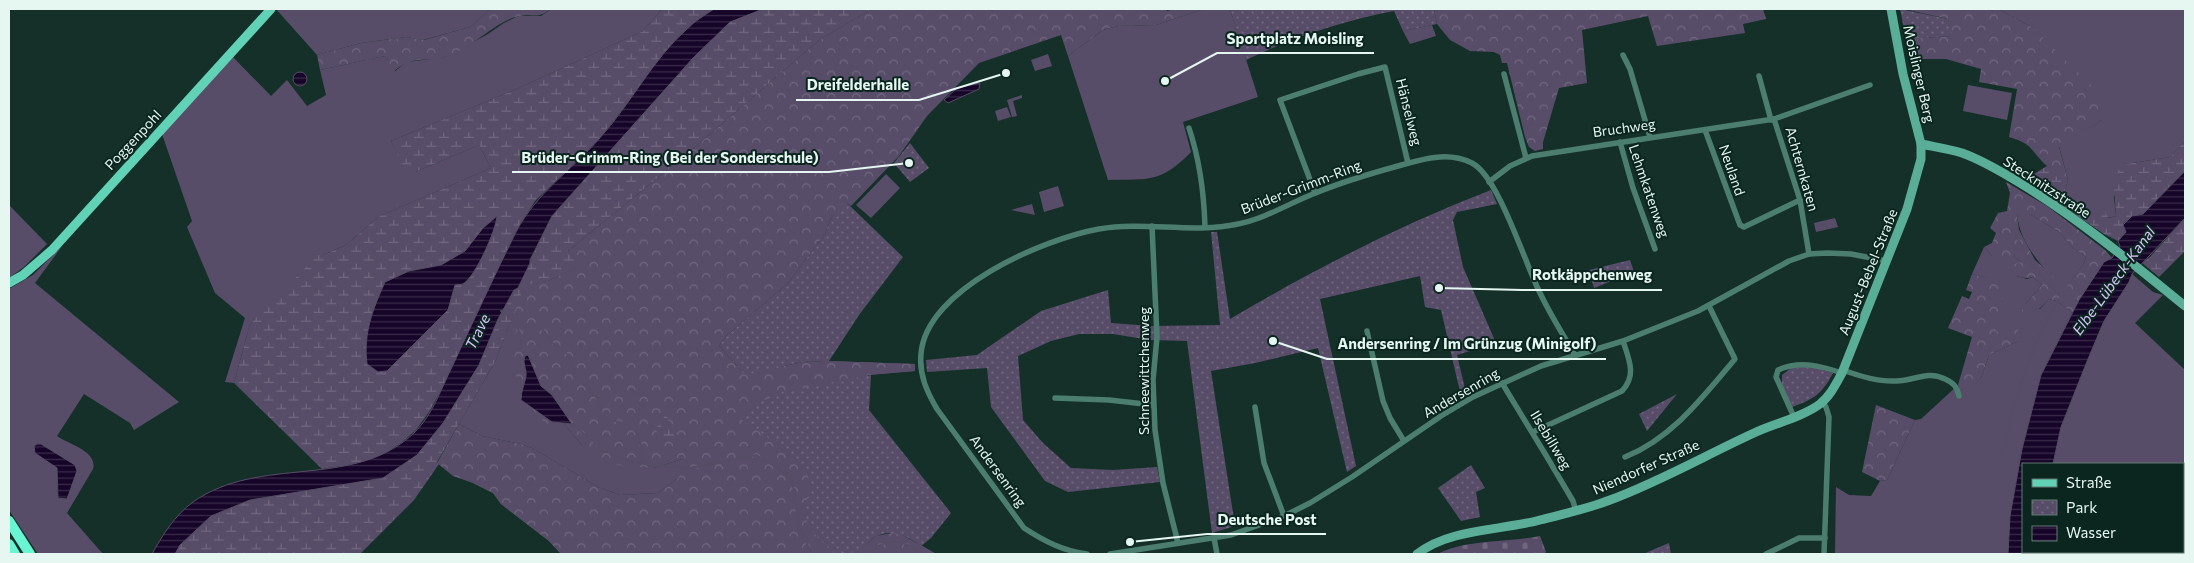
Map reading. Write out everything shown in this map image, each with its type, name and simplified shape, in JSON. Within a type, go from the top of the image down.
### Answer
[{"type":"highway","points":[[9,521],[30,554]]},
{"type":"highway","points":[[9,544],[15,554]]},
{"type":"main road","name":"Poggenpohl","points":[[9,284],[23,275],[52,250],[271,9]]},
{"type":"main road","name":"Moislinger Berg","points":[[1891,9],[1903,74],[1921,144]]},
{"type":"main road","name":"Stecknitzstraße","points":[[1921,144],[1963,154],[2011,178],[2061,209],[2185,306]]},
{"type":"main road","name":"August-Bebel-Straße","points":[[1822,402],[1833,389],[1843,372],[1887,261],[1917,181],[1921,159],[1921,144]]},
{"type":"main road","name":"Niendorfer Straße","points":[[1417,554],[1431,545],[1449,538],[1520,525],[1576,511],[1632,491],[1761,430],[1794,417],[1822,402]]},
{"type":"street","points":[[1623,55],[1630,69],[1650,137]]},
{"type":"street","name":"Hänselweg","points":[[1315,193],[1280,100],[1358,74],[1386,68],[1408,163]]},
{"type":"street","points":[[1504,74],[1526,158]]},
{"type":"street","points":[[1759,76],[1772,120]]},
{"type":"street","name":"Bruchweg","points":[[1489,182],[1510,166],[1526,158],[1545,153],[1772,120],[1870,85]]},
{"type":"street","name":"Achternkaten","points":[[1772,120],[1800,200],[1809,254]]},
{"type":"street","points":[[1189,128],[1203,186],[1205,227]]},
{"type":"street","name":"Neuland","points":[[1705,130],[1736,219],[1744,227],[1800,200]]},
{"type":"street","name":"Lehmkatenweg","points":[[1620,142],[1632,188],[1656,249]]},
{"type":"street","name":"Brüder-Grimm-Ring","points":[[921,368],[922,346],[933,321],[955,298],[992,270],[1028,250],[1086,232],[1116,227],[1205,227],[1237,224],[1260,218],[1315,193],[1361,176],[1444,155],[1459,158],[1475,165],[1489,182],[1513,228],[1540,293],[1575,356]]},
{"type":"street","name":"Schneewittchenweg","points":[[1152,226],[1157,337],[1153,405],[1160,466],[1178,543]]},
{"type":"street","name":"Andersenring","points":[[1110,554],[1214,538],[1243,531],[1284,516],[1310,503],[1352,477],[1454,408],[1502,382],[1541,366],[1623,341],[1709,306],[1790,261],[1809,254],[1851,254],[1887,261]]},
{"type":"street","points":[[1625,458],[1644,449],[1680,421],[1735,358],[1709,306]]},
{"type":"street","points":[[1367,331],[1383,401],[1390,418],[1404,441]]},
{"type":"street","points":[[1533,432],[1622,391],[1628,384],[1632,373],[1623,341]]},
{"type":"street","points":[[1794,417],[1776,377],[1778,370],[1785,367],[1810,364],[1868,378],[1896,381],[1923,375],[1937,375],[1951,382],[1959,396]]},
{"type":"street","name":"Andersenring","points":[[921,368],[927,392],[1024,528],[1048,542],[1072,552],[1087,554]]},
{"type":"street","name":"Ilsebillweg","points":[[1502,382],[1533,432],[1576,511]]},
{"type":"street","points":[[1055,398],[1112,400],[1153,405]]},
{"type":"street","points":[[1822,402],[1829,417],[1824,554]]},
{"type":"street","points":[[1256,407],[1264,463],[1284,516]]},
{"type":"street","points":[[1214,538],[1217,554]]},
{"type":"street","points":[[1766,554],[1799,538],[1825,538]]},
{"type":"green space","points":[[276,9],[491,9],[470,27],[423,40],[406,37],[361,43],[317,55]]},
{"type":"green space","points":[[491,9],[551,9],[538,15],[524,15],[510,19],[454,53],[437,59],[408,62],[394,71],[385,56],[320,70],[317,55],[361,43],[406,37],[424,40],[470,27]]},
{"type":"green space","points":[[551,9],[662,9],[643,31],[519,88],[391,141],[407,172],[415,172],[479,145],[491,168],[378,217],[346,245],[323,255],[250,324],[234,383],[225,382],[245,318],[215,293],[187,227],[192,221],[162,134],[231,55],[271,96],[287,80],[307,106],[326,95],[320,70],[385,56],[395,71],[407,62],[445,57],[518,16],[541,16]]},
{"type":"green space","points":[[662,9],[714,9],[696,21],[676,40],[598,141],[535,201],[517,230],[444,385],[429,412],[416,430],[401,443],[380,456],[361,463],[322,469],[234,383],[250,324],[318,255],[323,255],[346,245],[378,217],[491,168],[479,145],[415,172],[406,172],[391,141],[519,88],[643,31]]},
{"type":"green space","points":[[763,9],[872,9],[819,40],[687,154],[568,251],[580,266],[548,281],[525,285],[496,360],[437,462],[439,464],[414,500],[360,554],[175,554],[180,545],[211,516],[250,500],[383,478],[479,365],[498,319],[514,290],[518,288],[552,216],[693,58],[730,22]]},
{"type":"green space","points":[[872,9],[1166,9],[1167,11],[1175,9],[1204,9],[1156,25],[1118,26],[1103,30],[1068,56],[1061,35],[979,63],[927,116],[899,156],[851,206],[847,203],[831,218],[825,234],[788,283],[726,336],[719,346],[745,375],[802,362],[915,364],[915,371],[868,375],[825,383],[741,419],[777,444],[797,465],[807,472],[810,486],[808,500],[845,554],[561,554],[549,541],[501,504],[493,493],[453,476],[437,463],[459,424],[482,436],[532,448],[598,487],[620,495],[658,493],[678,478],[686,461],[682,459],[654,468],[615,465],[582,445],[564,424],[546,424],[534,411],[519,387],[514,363],[517,318],[512,317],[525,284],[548,281],[579,266],[568,251],[687,154],[819,40]]},
{"type":"green space","points":[[1204,9],[1230,9],[1258,97],[1183,122],[1191,152],[1181,162],[1162,174],[1144,179],[1108,180],[1068,56],[1103,30],[1118,26],[1156,25]]},
{"type":"green space","points":[[1230,9],[1434,9],[1437,24],[1403,31],[1394,11],[1318,31],[1246,60]]},
{"type":"green space","points":[[1434,9],[1763,9],[1766,19],[1743,24],[1745,33],[1657,46],[1648,16],[1582,30],[1587,83],[1559,88],[1543,142],[1543,149],[1535,151],[1529,147],[1525,137],[1507,63],[1502,63],[1500,55],[1494,52],[1470,51],[1450,40],[1437,24]]},
{"type":"green space","points":[[1900,9],[1948,19],[1953,36],[1906,39]]},
{"type":"green space","points":[[1904,9],[1998,9],[2032,27],[2097,91],[2102,120],[2059,147],[2068,180],[2049,168],[2028,145],[2009,137],[2017,89],[1979,82],[1981,69],[1946,59],[1910,59],[1906,39],[1952,36],[1948,19]]},
{"type":"green space","points":[[1998,9],[2185,9],[2185,141],[2170,157],[2126,164],[2114,197],[2116,216],[2107,218],[2088,210],[2064,194],[2068,180],[2059,146],[2102,120],[2032,27]]},
{"type":"green space","points":[[1432,25],[1436,36],[1410,44],[1403,31]]},
{"type":"green space","points":[[1048,54],[1052,66],[1035,71],[1031,60]]},
{"type":"green space","points":[[1968,85],[2012,93],[2007,120],[1963,111]]},
{"type":"green space","points":[[1022,95],[1022,98],[1013,101],[1017,116],[1012,117],[1007,100]]},
{"type":"green space","points":[[1007,107],[1011,117],[998,121],[995,111]]},
{"type":"green space","points":[[2185,141],[2185,171],[2143,214],[2132,216],[2123,224],[2126,232],[2118,241],[2104,234],[2026,181],[2029,177],[2047,166],[2068,180],[2064,194],[2088,210],[2104,208],[2108,218],[2116,216],[2114,186],[2118,171],[2126,164],[2170,157]]},
{"type":"green space","points":[[910,143],[929,168],[910,182],[894,163]]},
{"type":"green space","points":[[886,174],[900,188],[871,218],[856,205]]},
{"type":"green space","points":[[2006,182],[2047,206],[2105,250],[2112,258],[2104,262],[2072,313],[2057,301],[2049,299],[2037,310],[2030,313],[2021,313],[2025,304],[2042,285],[2033,277],[2022,278],[2013,272],[2012,265],[2021,262],[2013,256],[1992,256],[1984,247],[1992,243],[1996,233],[1990,228],[1998,213],[2007,211],[2010,193]],"holes":[[[2017,214],[2029,214],[2059,232],[2073,248],[2086,257],[2084,263],[2062,293],[2051,274],[2035,260],[2019,230]]]},
{"type":"green space","points":[[1058,186],[1064,206],[1044,212],[1039,192]]},
{"type":"green space","points":[[1491,190],[1497,204],[1457,212],[1453,220],[1463,267],[1496,343],[1457,355],[1466,393],[1461,396],[1441,310],[1425,307],[1420,276],[1320,299],[1356,466],[1347,472],[1318,348],[1211,371],[1235,526],[1212,533],[1187,341],[1150,340],[1113,334],[1079,334],[1051,341],[1018,356],[1023,420],[1043,443],[1071,468],[1113,470],[1157,467],[1160,482],[1068,492],[1045,481],[991,407],[987,368],[927,372],[926,360],[977,355],[1041,311],[1108,290],[1111,323],[1151,326],[1220,325],[1211,232],[1217,232],[1230,319],[1293,283],[1390,233]]},
{"type":"green space","points":[[843,203],[847,203],[903,257],[859,315],[829,361],[802,362],[745,375],[719,346],[726,336],[788,283],[825,234],[831,218]]},
{"type":"green space","points":[[1032,204],[1035,215],[1011,210]]},
{"type":"green space","points":[[10,206],[47,244],[24,267],[9,278]]},
{"type":"green space","points":[[2017,214],[2029,214],[2043,222],[2059,232],[2073,248],[2086,257],[2084,263],[2062,294],[2023,237]]},
{"type":"green space","points":[[1835,218],[1838,227],[1816,232],[1814,223]]},
{"type":"green space","points":[[2185,218],[2185,251],[2159,277],[2142,263],[2150,257]]},
{"type":"green space","points":[[63,245],[35,283],[179,402],[134,430],[130,423],[84,394],[57,436],[81,449],[91,457],[93,469],[67,513],[103,554],[38,554],[9,510],[9,289],[33,275]],"holes":[[[47,460],[77,471],[57,493],[57,468]]]},
{"type":"green space","points":[[1984,247],[1992,256],[2013,256],[2021,262],[2017,276],[2027,279],[2033,277],[2042,285],[2025,304],[2040,309],[2049,299],[2057,301],[2072,313],[2041,375],[2022,449],[2010,516],[2008,554],[1835,554],[1836,487],[1849,495],[1871,496],[1880,481],[1887,480],[1915,420],[1921,419],[1958,385],[1965,393],[1981,378],[1989,355],[2018,341],[1996,332],[1987,278],[1972,274]]},
{"type":"green space","points":[[1630,260],[1634,272],[1594,288],[1589,270]]},
{"type":"green space","points":[[1972,274],[1987,278],[2004,290],[1996,332],[2018,320],[2018,341],[1989,355],[1981,378],[1965,394],[1958,385],[1972,337],[1948,328],[1962,296],[1969,299],[1972,292],[1966,290]]},
{"type":"green space","points":[[2132,274],[2153,292],[2163,295],[2135,323],[2185,370],[2185,515],[2184,463],[2053,463],[2061,427],[2088,359],[2104,321],[2129,282]]},
{"type":"green space","points":[[548,281],[680,378],[829,361],[915,364],[915,371],[868,375],[862,549],[876,536],[921,545],[936,554],[561,554],[549,541],[501,504],[493,493],[473,483],[652,519],[705,450],[615,422],[546,424],[564,424],[582,445],[654,468],[682,459],[687,461],[678,478],[658,493],[620,495],[598,487],[532,448],[482,436],[459,424],[496,360],[525,284]]},
{"type":"green space","points":[[1810,366],[1833,373],[1817,395],[1792,407],[1782,387],[1782,375],[1791,368]]},
{"type":"green space","points":[[871,375],[869,410],[951,513],[931,538],[921,546],[906,537],[889,533],[875,537],[859,550],[835,554],[817,536],[806,521],[805,510],[810,484],[807,472],[797,465],[777,444],[741,419],[762,401],[782,392]]},
{"type":"green space","points":[[1677,394],[1647,431],[1639,414]]},
{"type":"green space","points":[[1876,405],[1915,420],[1887,480],[1880,481],[1862,472]]},
{"type":"green space","points":[[666,413],[670,425],[679,437],[677,440],[661,437],[656,430],[662,414]]},
{"type":"green space","points":[[1471,465],[1485,488],[1476,492],[1480,517],[1461,521],[1438,488]]},
{"type":"green space","points":[[2184,526],[2185,554],[2157,554],[2184,553]]},
{"type":"green space","points":[[897,532],[936,554],[845,554],[862,549],[876,536]]},
{"type":"green space","points":[[1540,536],[1546,552],[1544,554],[1437,554],[1461,546]]},
{"type":"green space","points":[[1669,543],[1671,554],[1643,554]]},
{"type":"green space","points":[[2142,553],[2142,554],[2040,554]]},
{"type":"water","name":"Trave","points":[[714,9],[763,9],[730,22],[693,58],[552,216],[518,288],[514,290],[498,319],[479,365],[443,423],[417,455],[383,478],[250,500],[211,516],[180,545],[175,554],[152,554],[175,519],[186,507],[220,488],[248,479],[336,467],[364,461],[391,450],[415,432],[427,417],[436,401],[524,218],[544,194],[588,151],[611,125],[674,41],[693,23]]},
{"type":"water","points":[[297,72],[303,72],[307,79],[303,86],[297,86],[293,82],[293,76]]},
{"type":"water","points":[[980,83],[979,89],[948,103],[944,100],[957,88]]},
{"type":"water","name":"Elbe-Lübeck-Kanal","points":[[2185,171],[2185,218],[2132,274],[2129,282],[2104,321],[2061,427],[2053,463],[2022,463],[2022,553],[2040,554],[2008,554],[2010,516],[2022,449],[2041,375],[2079,300],[2104,262],[2112,258],[2120,246],[2118,241],[2126,232],[2123,225],[2132,216],[2143,214]]},
{"type":"water","points":[[497,216],[489,242],[479,263],[463,284],[455,285],[448,310],[387,371],[378,372],[367,364],[366,342],[370,322],[385,282],[409,271],[441,265],[465,251],[483,228]]},
{"type":"water","points":[[528,355],[541,386],[552,395],[572,424],[552,422],[521,400],[526,376],[524,359]]},
{"type":"water","points":[[41,444],[75,465],[77,471],[67,499],[58,498],[57,468],[35,453],[34,446]]},
{"type":"waterway","points":[[2002,457],[2024,374],[2040,334],[2061,297],[2033,267],[2013,230]]},
{"type":"waterway","points":[[501,311],[512,318],[520,327],[536,326],[543,330],[554,345],[570,356],[576,377],[597,398],[603,417],[628,426],[637,434],[642,449],[642,460],[647,465],[691,468],[756,455],[781,471],[793,486],[800,525],[813,554]]},
{"type":"waterway","points":[[516,323],[523,345]]},
{"type":"waterway","points":[[572,424],[605,451],[622,459],[645,464]]},
{"type":"waterway","points":[[866,554],[887,542],[900,542],[921,554]]},
{"type":"place","name":"Dreifelderhalle","points":[[1006,73]]},
{"type":"place","name":"Sportplatz Moisling","points":[[1165,81]]},
{"type":"place","name":"Brüder-Grimm-Ring (Bei der Sonderschule)","points":[[909,163]]},
{"type":"place","name":"Rotkäppchenweg","points":[[1439,288]]},
{"type":"place","name":"Andersenring / Im Grünzug (Minigolf)","points":[[1273,341]]},
{"type":"place","name":"Deutsche Post","points":[[1130,542]]}]
